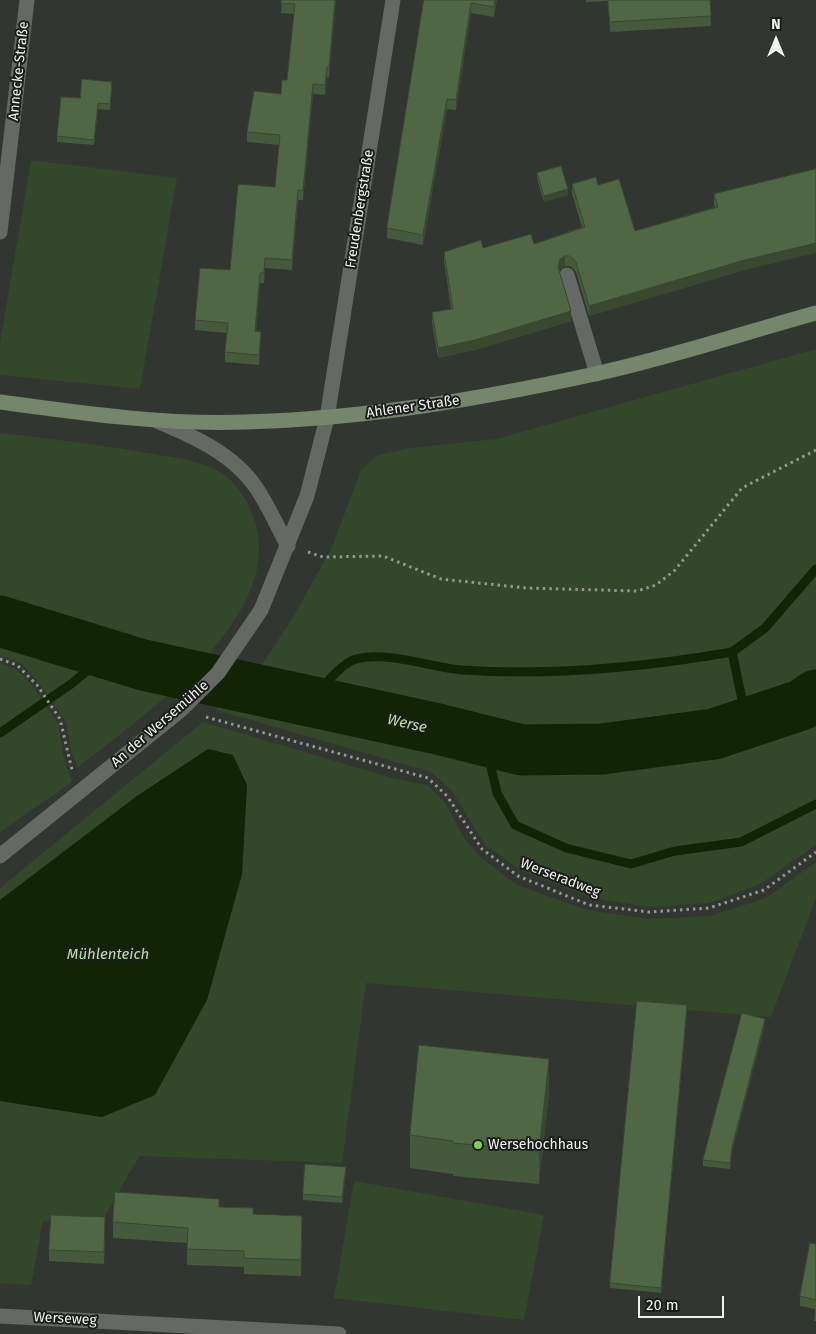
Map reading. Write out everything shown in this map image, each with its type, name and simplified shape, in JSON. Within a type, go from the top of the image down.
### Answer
[{"type":"main road","name":"Ahlener Straße","points":[[0,402],[157,421],[243,423],[327,418],[421,407],[596,374],[816,313]]},
{"type":"street","name":"Annecke-Straße","points":[[0,232],[27,0]]},
{"type":"street","name":"Freudenbergstraße","points":[[327,418],[393,0]]},
{"type":"street","points":[[567,275],[596,374]]},
{"type":"street","name":"An der Wersemühle","points":[[0,856],[181,710],[218,673],[261,610],[307,496],[327,418]]},
{"type":"street","points":[[157,421],[200,439],[237,467],[257,488],[288,546]]},
{"type":"street","name":"Werseweg","points":[[0,1316],[339,1334]]},
{"type":"path","points":[[288,546],[323,557],[383,556],[441,579],[526,588],[637,591],[656,585],[675,570],[742,488],[816,450]]},
{"type":"path","points":[[0,659],[17,666],[37,685],[60,719],[75,780],[83,789]]},
{"type":"path","name":"Werseradweg","points":[[181,710],[428,778],[447,796],[482,849],[518,876],[589,904],[649,912],[709,908],[764,890],[816,852]]},
{"type":"shaded area","points":[[31,160],[177,178],[140,389],[0,375],[0,343]]},
{"type":"shaded area","points":[[816,349],[816,845],[760,884],[709,903],[650,907],[592,898],[522,871],[485,845],[452,791],[431,772],[216,710],[252,680],[295,614],[332,547],[361,470],[378,455],[410,448],[496,439]]},
{"type":"shaded area","points":[[0,433],[116,448],[196,462],[220,472],[231,481],[248,503],[253,516],[259,553],[251,589],[231,625],[204,659],[172,691],[78,767],[71,751],[66,722],[35,678],[21,663],[0,656]]},
{"type":"shaded area","points":[[0,663],[16,669],[32,685],[59,725],[63,755],[72,782],[0,832]]},
{"type":"shaded area","points":[[203,722],[392,778],[427,785],[444,801],[464,838],[480,857],[517,885],[587,910],[650,919],[710,916],[766,898],[816,862],[816,898],[771,1017],[366,983],[342,1163],[139,1156],[105,1216],[43,1221],[31,1285],[0,1283],[0,1101],[102,1117],[207,1000],[242,874],[247,786],[208,750],[137,796],[0,900],[0,888]]},
{"type":"shaded area","points":[[354,1181],[544,1215],[524,1320],[334,1298]]},
{"type":"water","name":"Mühlenteich","points":[[208,749],[233,755],[247,785],[242,874],[207,1000],[155,1095],[102,1117],[0,1101],[0,900],[137,796]]},
{"type":"building","points":[[282,0],[335,0],[329,67],[327,67],[325,85],[313,84],[303,190],[298,190],[292,260],[265,258],[264,273],[260,273],[255,331],[261,332],[259,355],[225,352],[228,323],[195,320],[200,268],[230,270],[238,184],[275,187],[280,135],[247,132],[254,91],[281,94],[282,80],[287,80],[295,4],[281,3]]},
{"type":"building","points":[[424,0],[495,0],[494,7],[471,3],[456,100],[447,99],[423,235],[387,228]]},
{"type":"building","points":[[608,0],[710,0],[711,16],[610,22]]},
{"type":"building","points":[[82,79],[112,82],[110,104],[98,103],[94,140],[57,136],[61,97],[80,98]]},
{"type":"building","points":[[561,166],[568,189],[544,196],[537,173]]},
{"type":"building","points":[[816,169],[816,243],[741,261],[589,306],[576,262],[570,256],[565,256],[560,259],[558,267],[571,311],[475,340],[438,348],[432,312],[453,309],[444,252],[481,240],[483,248],[531,234],[534,244],[585,227],[572,184],[596,177],[598,185],[619,179],[635,231],[718,207],[714,194]]},
{"type":"building","points":[[637,1001],[687,1005],[661,1288],[610,1283]]},
{"type":"building","points":[[742,1013],[765,1019],[732,1147],[730,1163],[703,1160]]},
{"type":"building","points":[[419,1045],[549,1059],[539,1151],[453,1143],[453,1141],[410,1135]]},
{"type":"building","points":[[305,1164],[346,1167],[342,1197],[303,1194]]},
{"type":"building","points":[[115,1192],[219,1199],[219,1207],[253,1208],[253,1214],[302,1216],[301,1260],[244,1258],[244,1251],[187,1249],[188,1228],[113,1222]]},
{"type":"building","points":[[51,1215],[105,1217],[104,1252],[49,1250]]},
{"type":"building","points":[[810,1243],[816,1244],[816,1300],[800,1296]]},
{"type":"waterway","points":[[747,723],[732,652],[765,628],[816,569]]},
{"type":"waterway","name":"Werse","points":[[0,621],[143,665],[438,729],[522,750],[602,749],[714,734],[801,705],[816,695]]},
{"type":"waterway","points":[[309,702],[344,666],[356,659],[368,657],[395,658],[462,670],[529,672],[632,666],[732,652]]},
{"type":"waterway","points":[[0,733],[71,684],[107,655]]},
{"type":"waterway","points":[[485,741],[497,793],[515,825],[566,848],[631,864],[675,851],[741,842],[816,804]]},
{"type":"place","name":"Wersehochhaus","points":[[478,1145]]}]
